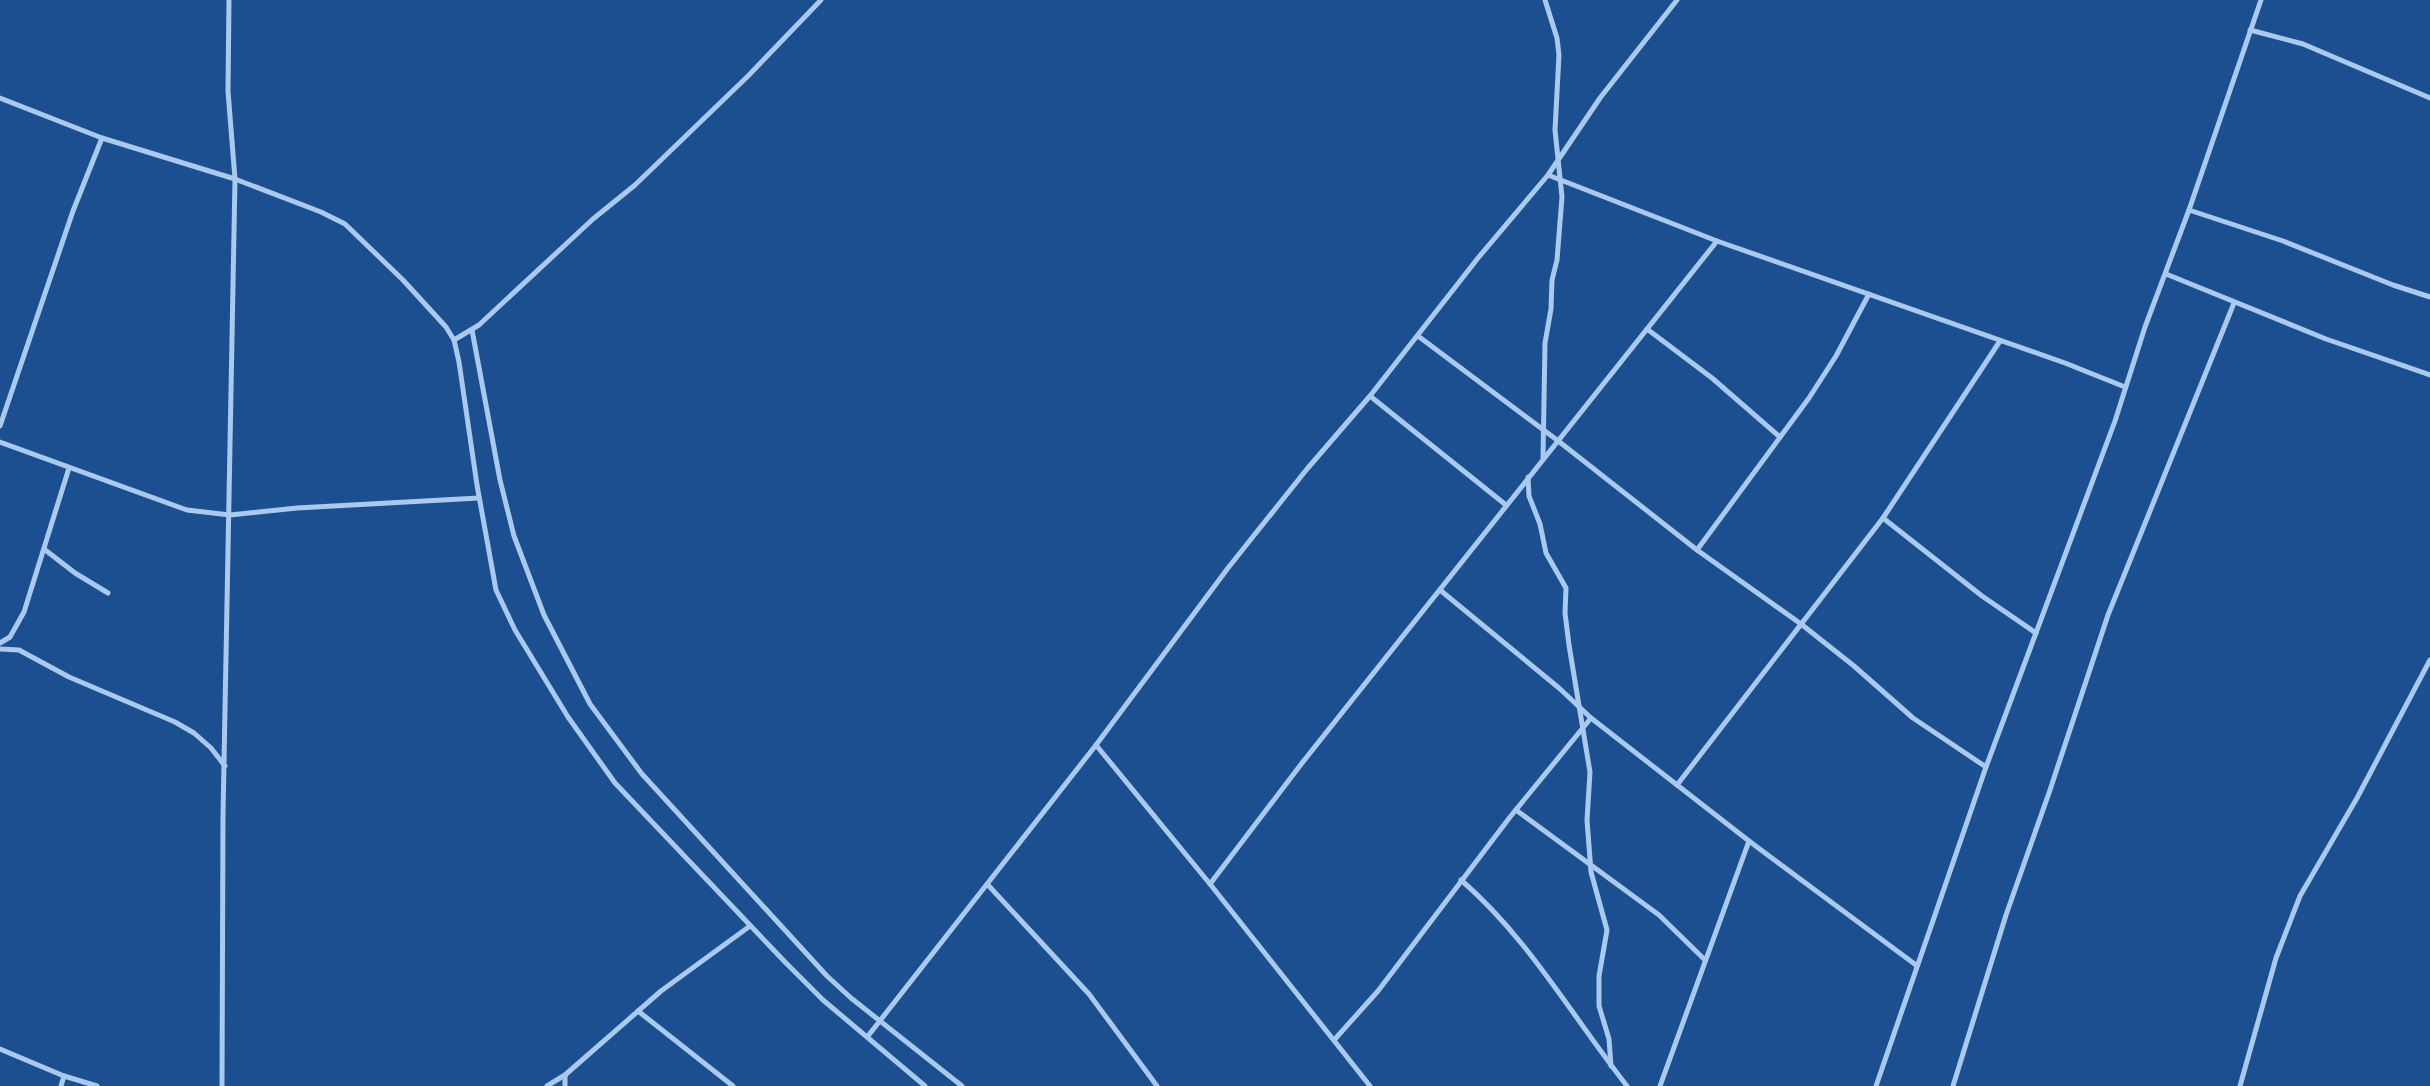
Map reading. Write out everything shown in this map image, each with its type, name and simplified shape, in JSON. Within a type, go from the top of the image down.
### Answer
[{"type":"street","points":[[222,1086],[225,767],[235,179],[228,91],[229,0]]},
{"type":"street","points":[[454,340],[472,330],[593,219],[642,179],[748,76],[821,0]]},
{"type":"street","points":[[1543,458],[1545,343],[1562,208],[1555,130],[1559,55],[1557,38],[1545,0]]},
{"type":"street","points":[[868,1036],[1096,745],[1228,568],[1307,469],[1370,396],[1478,258],[1548,175],[1600,98],[1677,0]]},
{"type":"street","points":[[1876,1086],[1916,965],[1986,767],[2115,421],[2125,387],[2189,210],[2261,0]]},
{"type":"street","points":[[2250,30],[2303,44],[2430,98]]},
{"type":"street","points":[[0,98],[102,138],[235,179],[321,212],[345,224],[403,280],[446,327],[454,340],[459,362],[479,498],[496,590],[515,630],[568,717],[615,783],[750,926],[823,1000],[925,1086]]},
{"type":"street","points":[[0,426],[73,211],[102,138]]},
{"type":"street","points":[[1548,175],[1717,241],[2065,363],[2125,387]]},
{"type":"street","points":[[2189,210],[2283,241],[2393,285],[2430,297]]},
{"type":"street","points":[[1210,884],[1302,763],[1717,241]]},
{"type":"street","points":[[2166,274],[2326,339],[2430,375]]},
{"type":"street","points":[[1697,550],[1780,437],[1836,356],[1869,294]]},
{"type":"street","points":[[1953,1086],[2006,915],[2108,615],[2234,303]]},
{"type":"street","points":[[1647,329],[1725,389],[1780,437]]},
{"type":"street","points":[[472,330],[500,480],[514,536],[544,615],[590,704],[642,774],[827,976],[962,1086]]},
{"type":"street","points":[[1418,336],[1557,440],[1697,550],[1801,624],[1854,666],[1913,718],[1986,767]]},
{"type":"street","points":[[1677,785],[1882,518],[2000,341]]},
{"type":"street","points":[[1370,396],[1506,505]]},
{"type":"street","points":[[0,442],[187,510],[230,515],[297,508],[479,498]]},
{"type":"street","points":[[0,643],[10,636],[24,612],[69,468]]},
{"type":"street","points":[[1528,477],[1529,496],[1540,524],[1546,553],[1565,585],[1569,645],[1590,772],[1587,820],[1593,882],[1606,930],[1599,976],[1599,1006],[1609,1039],[1611,1066]]},
{"type":"street","points":[[1882,518],[1982,596],[2036,633]]},
{"type":"street","points":[[44,550],[75,573],[108,593]]},
{"type":"street","points":[[1440,590],[1591,718],[1749,841],[1916,965]]},
{"type":"street","points":[[0,649],[19,650],[69,677],[175,722],[205,743],[225,767]]},
{"type":"street","points":[[2240,1086],[2276,958],[2300,896],[2356,798],[2430,660]]},
{"type":"street","points":[[1335,1039],[1378,990],[1461,880],[1591,718]]},
{"type":"street","points":[[1096,745],[1335,1039],[1370,1086]]},
{"type":"street","points":[[1516,810],[1591,863],[1659,915],[1705,960]]},
{"type":"street","points":[[1660,1086],[1749,841]]},
{"type":"street","points":[[1461,880],[1482,899],[1524,944],[1627,1086]]},
{"type":"street","points":[[988,884],[1089,994],[1157,1086]]},
{"type":"street","points":[[547,1086],[566,1075],[661,991],[750,926]]},
{"type":"street","points":[[638,1011],[734,1086]]},
{"type":"street","points":[[0,1049],[64,1076],[97,1086]]},
{"type":"street","points":[[565,1086],[566,1075]]},
{"type":"street","points":[[60,1086],[64,1076]]}]
